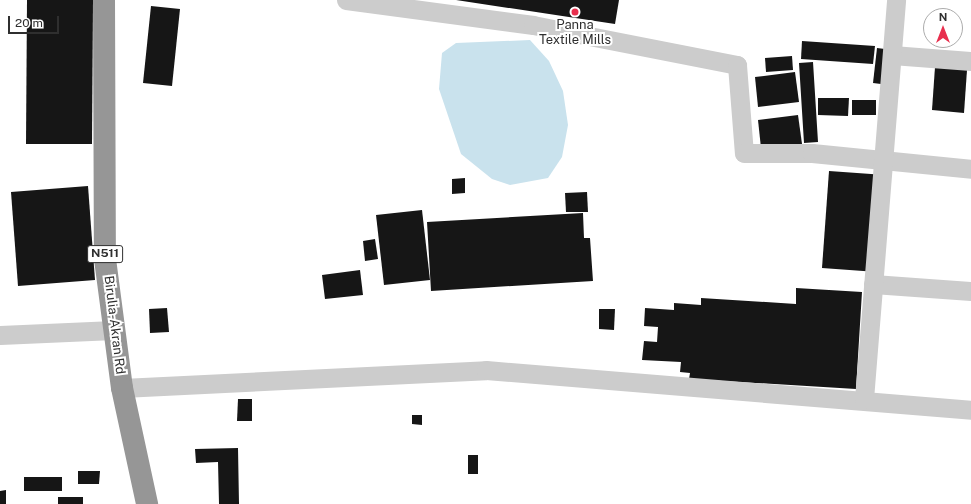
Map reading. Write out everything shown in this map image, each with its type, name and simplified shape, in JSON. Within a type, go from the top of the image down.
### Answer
[{"type":"highway","name":"Birulia-Akran Rd","points":[[104,0],[105,259],[122,388],[147,504]]},
{"type":"street","points":[[346,0],[533,25],[737,65],[744,153],[812,153],[883,162],[971,169]]},
{"type":"street","points":[[864,399],[896,0]]},
{"type":"street","points":[[892,55],[971,60]]},
{"type":"street","points":[[873,284],[971,291]]},
{"type":"street","points":[[0,335],[114,330]]},
{"type":"street","points":[[122,388],[486,370],[864,399],[971,410]]},
{"type":"water","points":[[530,40],[549,61],[563,91],[568,125],[562,157],[548,178],[510,185],[492,179],[461,154],[439,89],[442,53],[456,43]]},
{"type":"building","points":[[27,0],[93,0],[92,144],[26,144]]},
{"type":"building","name":"Panna Textile Mills","points":[[456,0],[619,0],[615,24]]},
{"type":"building","points":[[151,6],[180,9],[172,86],[143,83]]},
{"type":"building","points":[[802,41],[875,46],[873,64],[801,59]]},
{"type":"building","points":[[877,48],[885,49],[881,84],[873,83]]},
{"type":"building","points":[[792,56],[793,70],[766,72],[765,58]]},
{"type":"building","points":[[813,62],[818,142],[804,143],[799,63]]},
{"type":"building","points":[[935,67],[967,70],[964,113],[932,110]]},
{"type":"building","points":[[795,72],[799,102],[758,107],[755,77]]},
{"type":"building","points":[[818,98],[849,98],[848,116],[818,115]]},
{"type":"building","points":[[852,100],[876,100],[876,115],[852,115]]},
{"type":"building","points":[[798,115],[802,144],[761,148],[758,120]]},
{"type":"building","points":[[829,171],[885,175],[877,272],[822,268]]},
{"type":"building","points":[[465,178],[465,193],[452,194],[452,179]]},
{"type":"building","points":[[88,186],[95,280],[18,286],[11,192]]},
{"type":"building","points":[[587,192],[588,212],[566,212],[565,193]]},
{"type":"building","points":[[422,210],[430,280],[384,285],[376,215]]},
{"type":"building","points":[[583,213],[584,238],[590,238],[593,281],[431,291],[427,222]]},
{"type":"building","points":[[375,239],[378,259],[365,261],[363,241]]},
{"type":"building","points":[[360,270],[363,295],[325,299],[322,275]]},
{"type":"building","points":[[796,288],[862,292],[856,389],[689,379],[690,373],[680,372],[681,362],[642,360],[644,341],[657,342],[658,327],[644,326],[645,308],[674,310],[674,303],[701,305],[701,298],[796,304]]},
{"type":"building","points":[[167,308],[169,332],[150,333],[149,309]]},
{"type":"building","points":[[599,309],[615,309],[614,330],[599,329]]},
{"type":"building","points":[[238,399],[252,399],[252,421],[237,421]]},
{"type":"building","points":[[412,415],[422,415],[422,425],[412,424]]},
{"type":"building","points":[[238,448],[239,504],[219,504],[218,462],[196,463],[195,449]]},
{"type":"building","points":[[468,455],[478,455],[478,474],[468,474]]},
{"type":"building","points":[[78,471],[100,471],[99,484],[78,484]]},
{"type":"building","points":[[24,477],[62,477],[62,491],[24,491]]},
{"type":"building","points":[[6,490],[6,504],[0,504],[0,491]]},
{"type":"building","points":[[58,497],[83,497],[83,504],[58,504]]},
{"type":"place","name":"Panna Textile Mills","points":[[575,12]]}]
